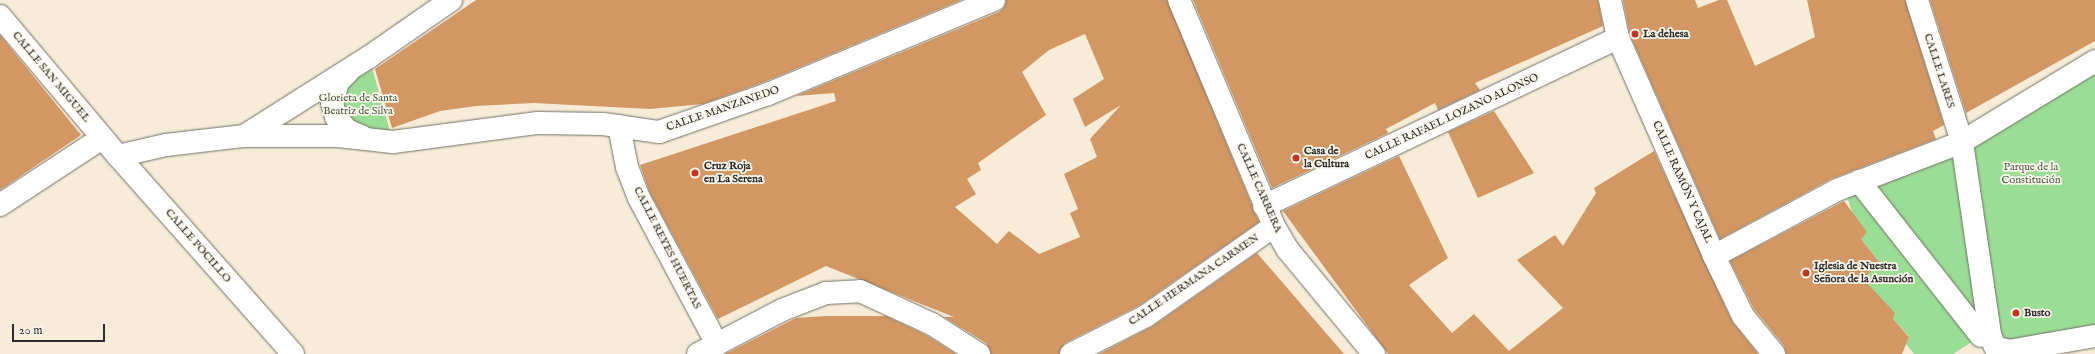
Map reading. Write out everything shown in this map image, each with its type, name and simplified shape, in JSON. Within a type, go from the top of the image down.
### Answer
[{"type":"street","points":[[244,136],[356,64],[451,0]]},
{"type":"street","name":"CALLE MANZANEDO","points":[[118,156],[166,145],[244,136],[338,136],[393,142],[538,123],[619,126],[659,132],[768,94],[994,0]]},
{"type":"street","name":"CALLE CARRERA","points":[[1179,0],[1264,206],[1274,226],[1288,250],[1374,354]]},
{"type":"street","name":"CALLE RAMÓN Y CAJAL","points":[[1610,0],[1618,38],[1714,256],[1742,316],[1774,354]]},
{"type":"street","name":"CALLE LARES","points":[[1917,0],[1962,142]]},
{"type":"street","name":"CALLE SAN MIGUEL","points":[[0,16],[102,138]]},
{"type":"street","name":"CALLE RAFAEL LOZANO ALONSO","points":[[1264,206],[1618,38]]},
{"type":"street","points":[[1714,256],[1837,190],[1962,142],[2095,61]]},
{"type":"street","points":[[356,64],[338,82],[332,103],[336,116],[347,130],[370,140]]},
{"type":"street","name":"CALLE REYES HUERTAS","points":[[619,126],[627,167],[639,198],[717,344]]},
{"type":"street","points":[[0,205],[102,138]]},
{"type":"street","name":"CALLE POCILLO","points":[[102,138],[293,354]]},
{"type":"street","points":[[1962,142],[1990,335],[1994,347],[2010,351],[2095,336]]},
{"type":"street","points":[[1859,181],[1981,336]]},
{"type":"street","name":"CALLE HERMANA CARMEN","points":[[1071,354],[1146,316],[1274,226]]},
{"type":"street","points":[[698,354],[782,310],[826,293],[860,291],[932,324],[980,354]]},
{"type":"green space","name":"Glorieta de Santa Beatriz de Silva","points":[[369,57],[393,142],[347,130],[338,82]]},
{"type":"green space","name":"Parque de la Constitución","points":[[2095,61],[2095,336],[2009,351],[1981,336],[1953,354],[1914,354],[1906,344],[1909,336],[1893,319],[1895,313],[1866,288],[1868,284],[1863,279],[1880,263],[1861,239],[1846,194]]},
{"type":"building","points":[[476,0],[961,0],[764,82],[703,104],[650,109],[534,103],[476,106],[440,111],[392,128],[375,69]]},
{"type":"building","points":[[1006,0],[1167,0],[1259,222],[1140,305],[1065,343],[1059,354],[991,354],[986,343],[944,317],[954,317],[826,266],[718,319],[650,193],[640,165],[836,101],[834,93],[796,96],[999,12],[1004,7]],"holes":[[[1085,34],[1104,79],[1073,99],[1085,127],[1121,105],[1090,139],[1097,157],[1064,174],[1078,209],[1070,213],[1080,237],[1039,254],[1009,231],[997,244],[955,207],[976,194],[967,179],[981,170],[978,163],[1046,115],[1022,72],[1049,50]]]},
{"type":"building","points":[[1193,0],[1598,0],[1603,26],[1475,83],[1480,90],[1438,110],[1435,103],[1386,129],[1388,133],[1272,188]]},
{"type":"building","points":[[1623,0],[1695,0],[1698,8],[1719,0],[1727,0],[1755,66],[1815,37],[1807,0],[1905,0],[1944,125],[1933,131],[1936,139],[1831,179],[1720,239],[1630,35]]},
{"type":"building","points":[[1930,0],[2095,0],[2095,41],[1966,113]]},
{"type":"building","points":[[0,35],[81,135],[0,190]]},
{"type":"building","points":[[1494,111],[1534,173],[1478,198],[1448,132]]},
{"type":"building","points":[[1654,151],[1732,321],[1758,354],[1388,354],[1283,211],[1399,156],[1448,258],[1409,285],[1452,333],[1474,314],[1509,351],[1563,308],[1517,260],[1555,235],[1563,246],[1596,193],[1594,188]]},
{"type":"building","name":"Iglesia de Nuestra Señora de la Asunción","points":[[1844,201],[1867,232],[1861,239],[1880,263],[1863,279],[1895,313],[1893,319],[1909,337],[1902,354],[1786,354],[1784,346],[1754,309],[1730,261]]},
{"type":"building","points":[[1257,253],[1344,354],[1099,354],[1153,326]]},
{"type":"building","points":[[826,316],[886,316],[926,335],[956,354],[725,354],[796,318]]},
{"type":"place","name":"La dehesa","points":[[1635,34]]},
{"type":"place","name":"Casa de la Cultura","points":[[1296,158]]},
{"type":"place","name":"Cruz Roja en La Serena","points":[[695,173]]},
{"type":"place","name":"Iglesia de Nuestra Señora de la Asunción","points":[[1806,273]]},
{"type":"place","name":"Busto","points":[[2016,313]]}]
